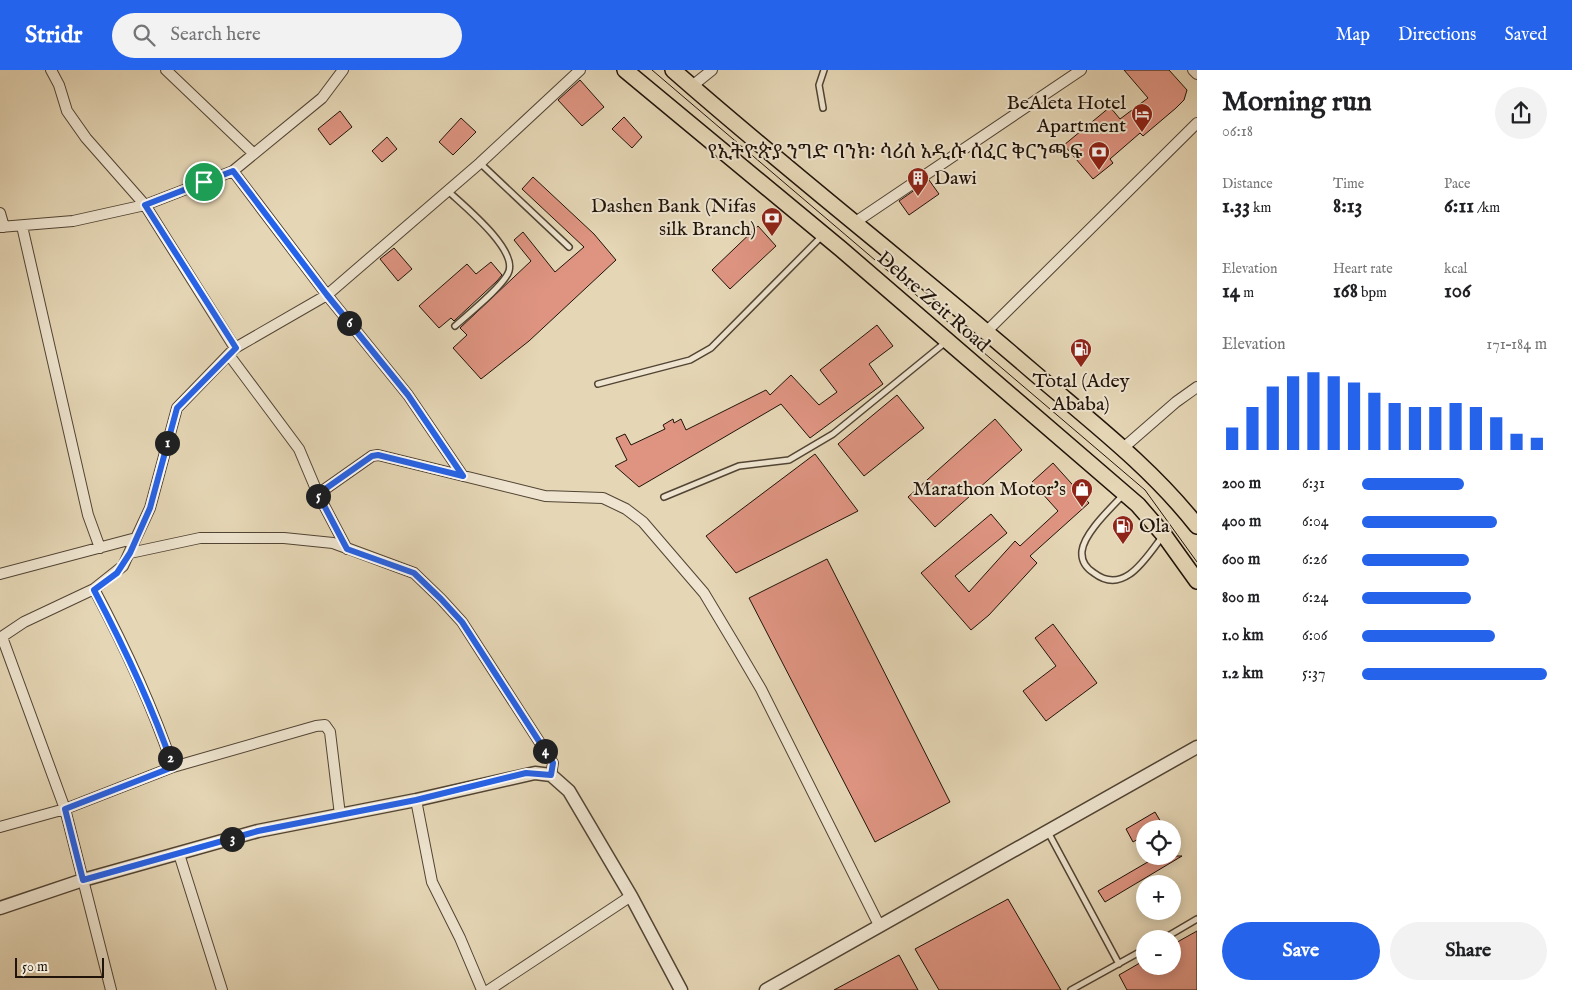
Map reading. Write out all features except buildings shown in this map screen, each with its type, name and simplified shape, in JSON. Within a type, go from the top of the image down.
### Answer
[{"type":"main road","name":"Debre Zeit Road","points":[[625,70],[824,235],[1125,493],[1164,535],[1197,581]]},
{"type":"main road","name":"Debre Zeit Road","points":[[673,70],[986,332],[1122,449],[1174,497],[1197,526]]},
{"type":"street","points":[[51,70],[59,85],[67,111],[86,138],[145,205],[232,351],[299,449],[318,494],[347,549]]},
{"type":"street","points":[[166,70],[253,153]]},
{"type":"street","points":[[0,213],[2,227],[73,221],[145,205],[233,171],[253,153],[294,123],[322,98],[344,70]]},
{"type":"street","points":[[111,990],[65,809],[1,638],[24,622],[94,590],[117,573],[130,553],[150,508],[177,408],[232,351],[327,295],[480,163],[580,70]]},
{"type":"street","points":[[692,86],[712,70]]},
{"type":"street","points":[[854,223],[1081,70]]},
{"type":"street","points":[[1193,70],[1197,74]]},
{"type":"street","points":[[986,332],[1197,123]]},
{"type":"street","points":[[233,171],[327,295],[408,395],[463,476]]},
{"type":"street","points":[[22,226],[88,515],[100,548]]},
{"type":"street","points":[[1122,449],[1176,402],[1197,388]]},
{"type":"street","points":[[318,494],[372,456],[378,455],[545,496],[603,498],[626,509],[643,522],[704,593],[738,648],[761,689],[879,925]]},
{"type":"street","points":[[1,572],[136,538]]},
{"type":"street","points":[[130,553],[200,538],[284,538],[333,543],[414,573],[462,622],[553,763],[551,775]]},
{"type":"street","points":[[94,590],[127,653],[158,722],[173,767]]},
{"type":"street","points":[[0,827],[65,809],[173,767],[316,726],[326,725],[330,732],[340,815]]},
{"type":"street","points":[[766,990],[1197,747]]},
{"type":"street","points":[[0,908],[83,880],[258,831],[416,800],[526,773],[551,775],[561,782],[574,798],[631,896],[682,990]]},
{"type":"street","points":[[416,800],[432,882],[460,938],[482,990]]},
{"type":"street","points":[[180,854],[222,990]]},
{"type":"street","points":[[488,990],[631,896]]},
{"type":"lane","points":[[823,108],[819,85],[824,70]]},
{"type":"lane","points":[[480,163],[569,247]]},
{"type":"lane","points":[[448,191],[497,238],[508,255],[509,271],[502,282],[455,326]]},
{"type":"lane","points":[[598,384],[690,360],[711,348],[824,235]]},
{"type":"lane","points":[[664,497],[739,466],[789,460],[833,434],[947,341]]},
{"type":"lane","points":[[1125,493],[1090,534],[1082,550],[1083,563],[1094,574],[1110,581],[1121,580],[1135,572],[1164,535]]},
{"type":"lane","points":[[1047,831],[1119,964]]},
{"type":"lane","points":[[1178,930],[1197,919]]},
{"type":"lane","points":[[1071,990],[1136,954]]},
{"type":"tram line","points":[[652,70],[1145,490],[1197,562]]},
{"type":"place","name":"BeAleta Hotel Apartment","points":[[1142,133]]},
{"type":"place","name":"የኢትዮጵያ ንግድ ባንክ፡ ሳሪስ አዲሱ ሰፈር ቅርንጫፍ","points":[[1099,171]]},
{"type":"place","name":"Dawi","points":[[918,197]]},
{"type":"place","name":"Dashen Bank (Nifas silk Branch)","points":[[772,237]]},
{"type":"place","name":"Total (Adey Ababa)","points":[[1081,368]]},
{"type":"place","name":"Marathon Motor's","points":[[1082,508]]},
{"type":"place","name":"Ola","points":[[1123,545]]},
{"type":"route","points":[[233,171],[327,295],[408,395],[463,476],[378,455],[372,456],[318,494],[347,549],[414,573],[462,622],[553,763],[551,775],[526,773],[416,800],[258,831],[83,880],[65,809],[173,767],[158,722],[127,653],[94,590],[117,573],[130,553],[150,508],[164,464],[169,433],[177,408],[236,348],[145,205],[204,182],[233,171]]}]
